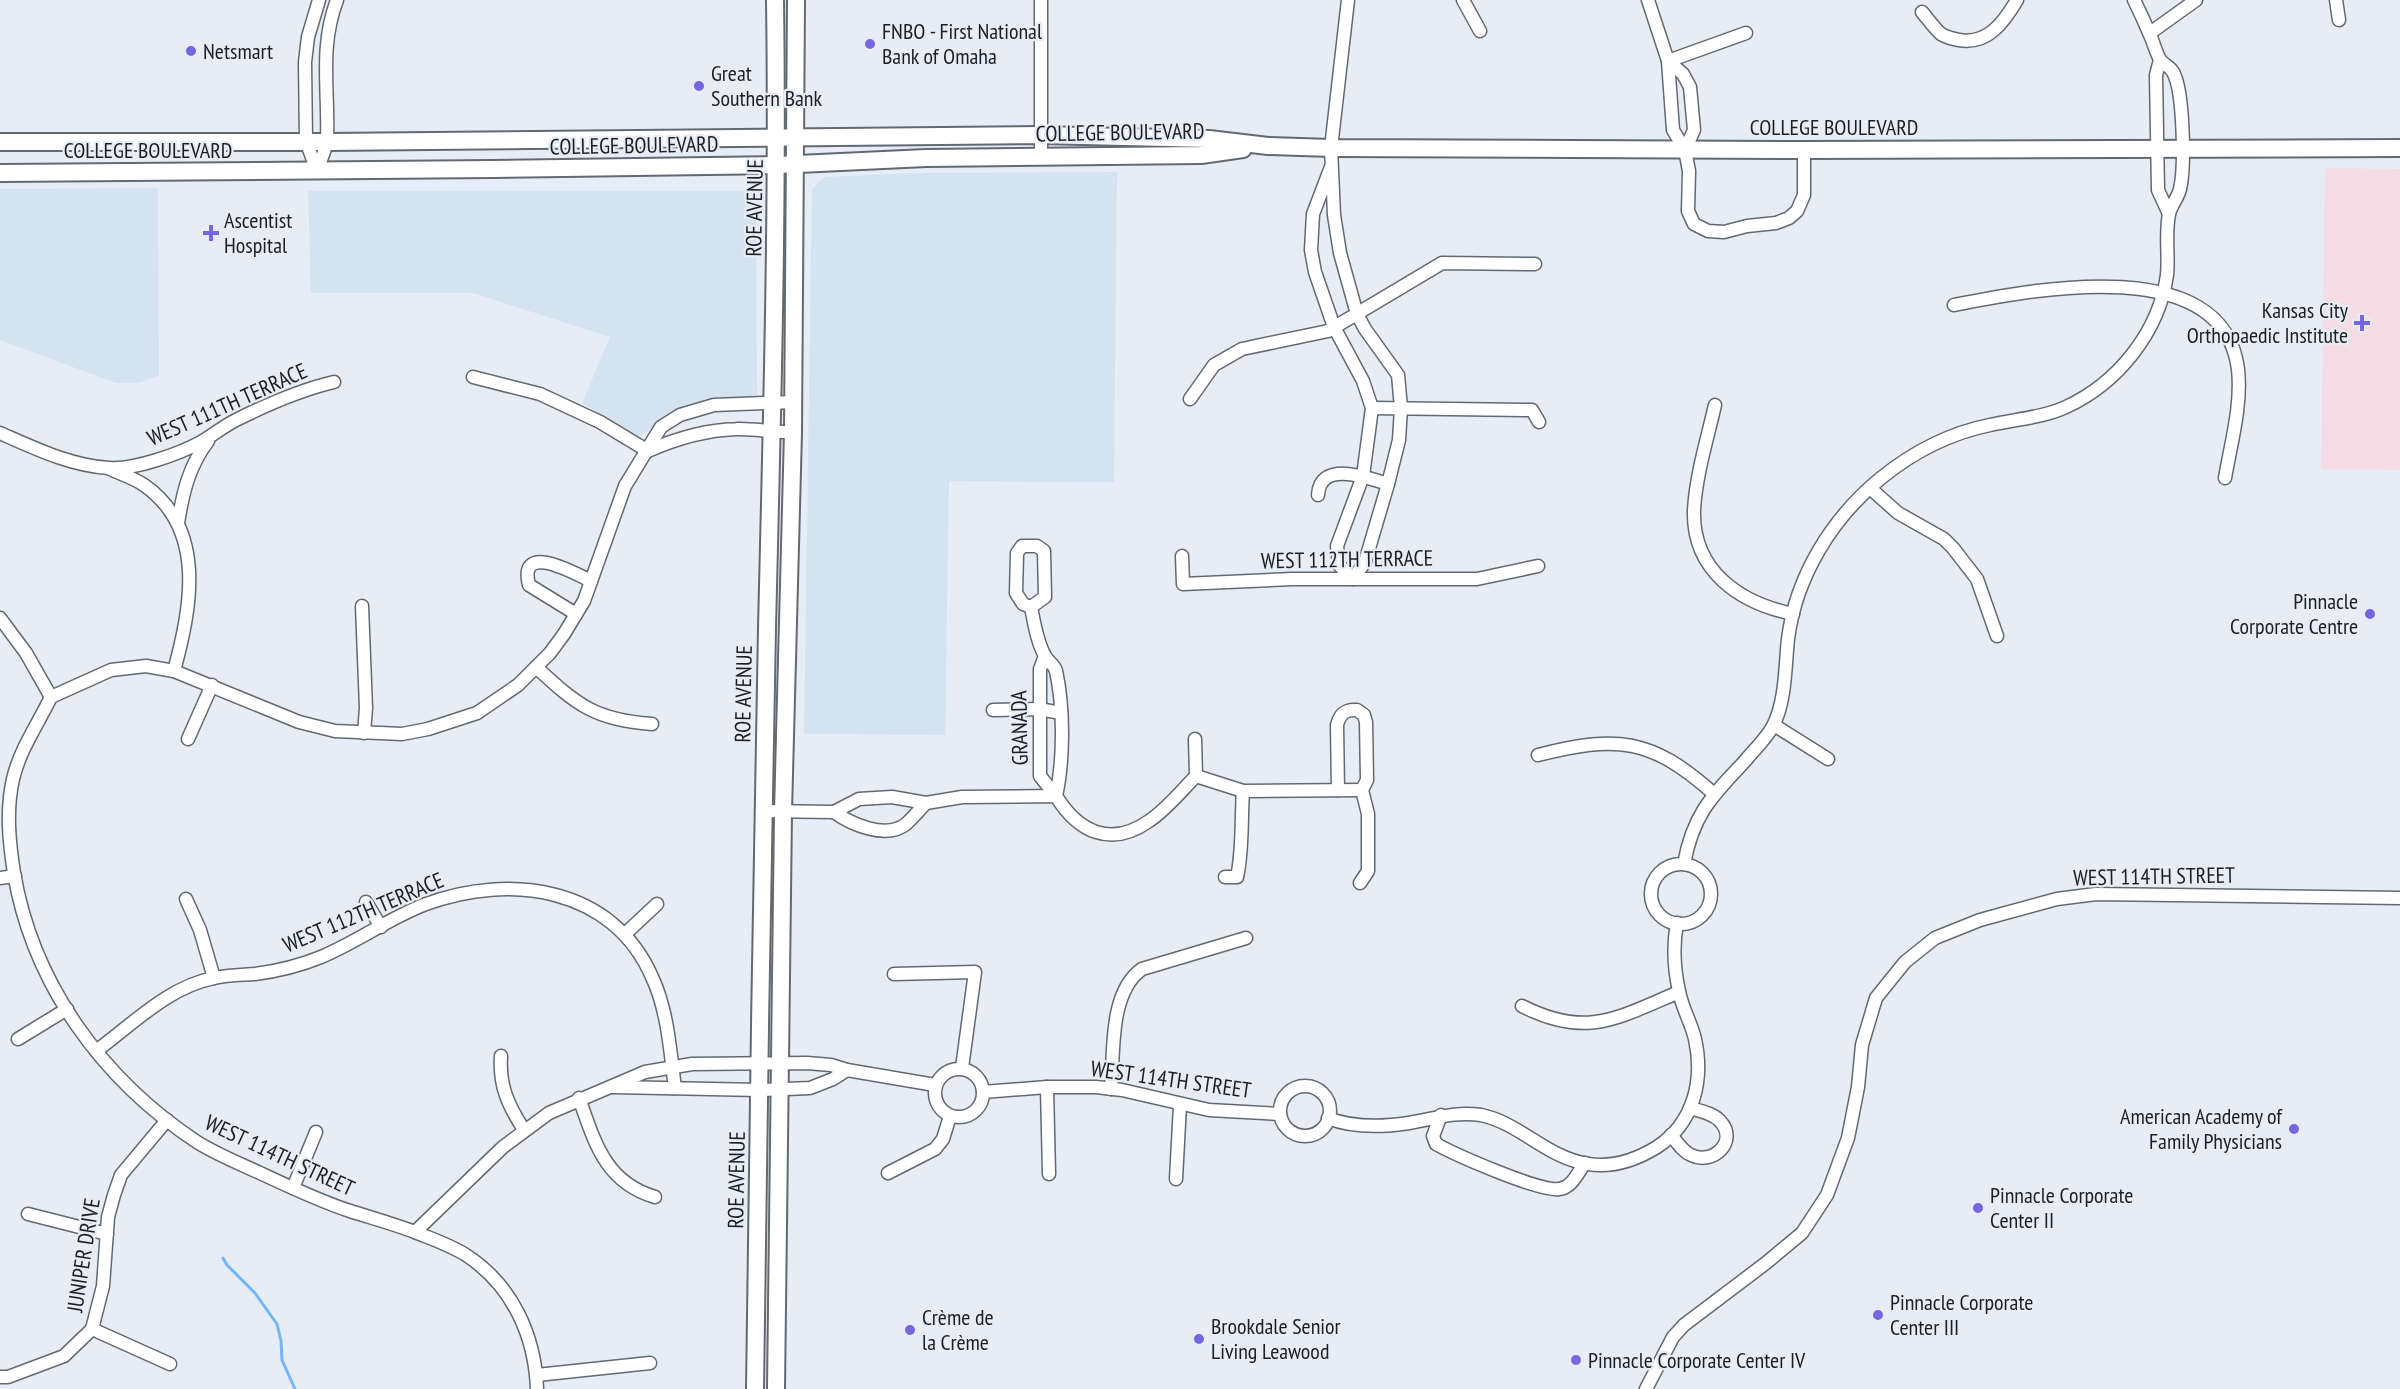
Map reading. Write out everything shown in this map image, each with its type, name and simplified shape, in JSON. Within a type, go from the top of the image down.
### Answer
[{"type":"main road","name":"ROE AVENUE","points":[[755,1389],[764,811],[774,403],[777,165],[775,0]]},
{"type":"main road","points":[[786,0],[786,15],[789,21],[796,25]]},
{"type":"main road","name":"ROE AVENUE","points":[[776,1389],[783,812],[793,432],[797,138],[796,0]]},
{"type":"main road","name":"COLLEGE BOULEVARD","points":[[0,142],[327,142],[1041,135],[1209,139],[1268,146],[1331,148],[1684,150],[2400,148]]},
{"type":"main road","name":"COLLEGE BOULEVARD","points":[[0,173],[777,165],[926,158],[1201,155],[1268,146]]},
{"type":"street","points":[[317,171],[306,141],[305,62],[308,37],[319,0]]},
{"type":"street","points":[[317,171],[327,142],[326,43],[337,0]]},
{"type":"street","points":[[1041,0],[1041,157]]},
{"type":"street","points":[[1331,167],[1313,214],[1311,250],[1315,272],[1335,327],[1363,381],[1372,408],[1363,476],[1337,546],[1339,565],[1353,579],[1365,562],[1388,484],[1400,441],[1401,408],[1398,375],[1357,314],[1340,253],[1331,148],[1348,0]]},
{"type":"street","points":[[1463,0],[1480,31]]},
{"type":"street","points":[[1648,0],[1668,62],[1673,130],[1684,150],[1689,171],[1689,211],[1694,224],[1708,231],[1724,232],[1747,226],[1776,224],[1789,218],[1797,211],[1804,195],[1804,150]]},
{"type":"street","points":[[1922,12],[1941,34],[1963,40],[1976,40],[2001,26],[2017,0]]},
{"type":"street","points":[[1684,864],[1696,820],[1713,793],[1762,742],[1774,725],[1782,695],[1793,614],[1806,574],[1824,541],[1848,509],[1908,458],[1928,447],[1987,425],[2047,414],[2088,394],[2111,376],[2142,342],[2163,293],[2168,268],[2169,214],[2180,189],[2182,149],[2180,100],[2173,72],[2160,60],[2134,0]]},
{"type":"street","points":[[2150,33],[2196,0]]},
{"type":"street","points":[[2336,0],[2339,20]]},
{"type":"street","points":[[1668,62],[1746,33]]},
{"type":"street","points":[[308,37],[326,43]]},
{"type":"street","points":[[2160,60],[2156,75],[2158,190],[2169,214]]},
{"type":"street","points":[[1668,62],[1683,75],[1690,87],[1694,130],[1684,150]]},
{"type":"street","points":[[1190,399],[1214,365],[1242,349],[1328,331],[1442,263],[1535,264]]},
{"type":"street","points":[[1954,305],[2064,288],[2102,288],[2163,293],[2193,304],[2208,313],[2220,326],[2235,356],[2239,385],[2225,478]]},
{"type":"street","points":[[473,377],[540,394],[600,422],[648,451]]},
{"type":"street","name":"WEST 111TH TERRACE","points":[[0,433],[58,457],[109,468],[126,468],[159,459],[198,443],[232,421],[306,388],[334,382]]},
{"type":"street","points":[[0,878],[15,876],[8,822],[14,778],[24,748],[51,697],[101,673],[121,667],[156,666],[212,685],[312,726],[335,731],[386,735],[419,730],[477,713],[518,685],[536,668],[550,653],[576,614],[584,601],[625,486],[661,428],[680,415],[714,405],[793,402]]},
{"type":"street","points":[[1715,405],[1694,510],[1696,531],[1704,556],[1728,587],[1743,597],[1762,606],[1793,614]]},
{"type":"street","points":[[1372,408],[1532,410],[1539,422]]},
{"type":"street","points":[[648,451],[698,435],[736,429],[773,433],[793,432]]},
{"type":"street","points":[[178,523],[182,495],[191,467],[213,435]]},
{"type":"street","points":[[109,468],[142,484],[163,501],[178,523],[188,560],[189,598],[186,624],[174,671]]},
{"type":"street","points":[[1318,495],[1318,484],[1328,476],[1345,474],[1363,476],[1388,484]]},
{"type":"street","points":[[1870,488],[1898,513],[1944,539],[1953,548],[1977,579],[1997,636]]},
{"type":"street","points":[[1022,546],[1037,546],[1044,551],[1046,597],[1031,607],[1023,604],[1016,593],[1017,553],[1022,546]]},
{"type":"street","name":"WEST 112TH TERRACE","points":[[1182,556],[1183,584],[1292,579],[1477,579],[1538,566]]},
{"type":"street","points":[[576,614],[529,585],[527,576],[529,568],[536,562],[550,562],[591,581]]},
{"type":"street","points":[[362,606],[366,708],[364,734]]},
{"type":"street","points":[[764,811],[834,812],[860,799],[892,797],[926,803],[962,797],[1056,796],[1060,777],[1061,713],[1055,668],[1045,656],[1031,607]]},
{"type":"street","points":[[0,618],[26,653],[51,697]]},
{"type":"street","name":"GRANADA","points":[[1045,656],[1040,669],[1040,776],[1067,814],[1080,826],[1106,834],[1123,833],[1149,822],[1197,776]]},
{"type":"street","points":[[536,668],[585,708],[603,717],[625,722],[652,724]]},
{"type":"street","points":[[188,739],[212,685]]},
{"type":"street","points":[[993,710],[1039,709],[1061,713]]},
{"type":"street","points":[[1338,790],[1337,725],[1339,716],[1350,710],[1357,710],[1364,715],[1366,722],[1367,780],[1362,790],[1368,814],[1368,871],[1360,883]]},
{"type":"street","points":[[1774,725],[1828,759]]},
{"type":"street","points":[[1195,739],[1197,776],[1243,791],[1362,790]]},
{"type":"street","points":[[1538,755],[1596,743],[1637,747],[1653,751],[1680,765],[1713,793]]},
{"type":"street","points":[[1225,877],[1237,877],[1240,865],[1243,791]]},
{"type":"street","points":[[834,812],[848,822],[865,829],[895,830],[905,824],[926,803]]},
{"type":"street","points":[[1684,864],[1697,868],[1705,875],[1710,884],[1710,904],[1697,919],[1677,923],[1660,915],[1652,898],[1652,889],[1660,873],[1668,867],[1684,864]]},
{"type":"street","name":"WEST 114TH STREET","points":[[15,876],[23,915],[44,972],[96,1051],[123,1084],[199,1143],[293,1188],[350,1211],[415,1232],[466,1255],[487,1272],[508,1295],[526,1328],[537,1375],[537,1389]]},
{"type":"street","name":"WEST 112TH TERRACE","points":[[96,1051],[166,997],[180,989],[214,978],[255,974],[297,966],[322,956],[426,904],[447,898],[474,891],[535,890],[559,895],[602,915],[625,934],[635,947],[653,979],[663,1012],[675,1088]]},
{"type":"street","name":"WEST 114TH STREET","points":[[1646,1389],[1673,1337],[1684,1325],[1802,1233],[1821,1205],[1832,1185],[1848,1138],[1858,1087],[1862,1045],[1876,998],[1905,962],[1935,938],[1980,920],[2057,899],[2096,894],[2400,898]]},
{"type":"street","points":[[186,899],[200,930],[214,978]]},
{"type":"street","points":[[366,902],[381,927]]},
{"type":"street","points":[[625,934],[657,904]]},
{"type":"street","points":[[1328,1118],[1343,1124],[1378,1125],[1408,1123],[1458,1113],[1492,1118],[1515,1129],[1550,1151],[1585,1163],[1610,1166],[1654,1149],[1671,1136],[1683,1121],[1698,1084],[1698,1060],[1694,1037],[1679,992],[1675,965],[1677,923]]},
{"type":"street","points":[[1111,1089],[1118,1005],[1125,986],[1133,975],[1142,969],[1246,938]]},
{"type":"street","points":[[894,975],[975,972],[962,1068]]},
{"type":"street","points":[[1522,1006],[1555,1021],[1579,1024],[1617,1018],[1679,992]]},
{"type":"street","points":[[18,1039],[67,1009]]},
{"type":"street","points":[[501,1056],[502,1087],[505,1098],[524,1130]]},
{"type":"street","points":[[415,1232],[487,1161],[524,1130],[549,1113],[579,1098],[645,1072],[692,1064],[831,1065],[847,1070],[935,1085]]},
{"type":"street","points":[[962,1068],[977,1076],[983,1092],[981,1103],[973,1112],[961,1117],[950,1116],[941,1110],[935,1101],[935,1085],[945,1072],[962,1068]]},
{"type":"street","points":[[609,1087],[810,1088],[833,1079],[847,1070]]},
{"type":"street","name":"WEST 114TH STREET","points":[[1305,1086],[1313,1088],[1326,1098],[1329,1106],[1328,1118],[1316,1133],[1300,1135],[1287,1128],[1280,1114],[1280,1105],[1289,1092],[1305,1086]]},
{"type":"street","points":[[1047,1087],[1049,1174]]},
{"type":"street","name":"WEST 114TH STREET","points":[[983,1092],[1047,1087],[1111,1089],[1180,1105],[1227,1112],[1280,1114]]},
{"type":"street","points":[[579,1098],[594,1142],[615,1174],[626,1184],[655,1197]]},
{"type":"street","points":[[1176,1179],[1180,1105]]},
{"type":"street","points":[[1671,1136],[1689,1155],[1700,1158],[1713,1157],[1721,1151],[1726,1142],[1726,1133],[1720,1121],[1713,1115],[1690,1108]]},
{"type":"street","points":[[1441,1115],[1433,1136],[1436,1144],[1452,1153],[1509,1175],[1558,1190],[1568,1186],[1585,1163]]},
{"type":"street","points":[[888,1173],[935,1149],[943,1139],[950,1116]]},
{"type":"street","name":"JUNIPER DRIVE","points":[[167,1120],[121,1175],[114,1195],[107,1234],[103,1286],[92,1329],[170,1364]]},
{"type":"street","points":[[293,1188],[316,1132]]},
{"type":"street","points":[[28,1214],[107,1234]]},
{"type":"street","points":[[0,1377],[8,1377],[64,1356],[92,1329]]},
{"type":"street","points":[[537,1375],[650,1364]]},
{"type":"shaded area","name":"Kansas City Orthopaedic Institute","points":[[2325,168],[2400,169],[2400,470],[2321,469]]},
{"type":"shaded area","points":[[1117,172],[1114,482],[949,481],[945,735],[804,734],[812,189],[825,177],[913,173]]},
{"type":"shaded area","points":[[158,188],[159,375],[139,383],[116,383],[0,340],[0,189]]},
{"type":"shaded area","points":[[308,191],[756,191],[757,395],[702,402],[674,414],[640,436],[633,435],[582,403],[610,337],[473,293],[311,293]]},
{"type":"waterway","points":[[223,1258],[255,1293],[277,1324],[282,1360],[295,1389]]},
{"type":"place","name":"FNBO - First National Bank of Omaha","points":[[870,44]]},
{"type":"place","name":"Netsmart","points":[[191,51]]},
{"type":"place","name":"Great Southern Bank","points":[[699,86]]},
{"type":"place","name":"Ascentist Hospital","points":[[211,233]]},
{"type":"place","name":"Kansas City Orthopaedic Institute","points":[[2362,323]]},
{"type":"place","name":"Pinnacle Corporate Centre","points":[[2370,614]]},
{"type":"place","name":"American Academy of Family Physicians","points":[[2294,1129]]},
{"type":"place","name":"Pinnacle Corporate Center II","points":[[1978,1208]]},
{"type":"place","name":"Pinnacle Corporate Center III","points":[[1878,1315]]},
{"type":"place","name":"Crème de la Crème","points":[[910,1330]]},
{"type":"place","name":"Brookdale Senior Living Leawood","points":[[1199,1339]]},
{"type":"place","name":"Pinnacle Corporate Center IV","points":[[1576,1360]]}]
